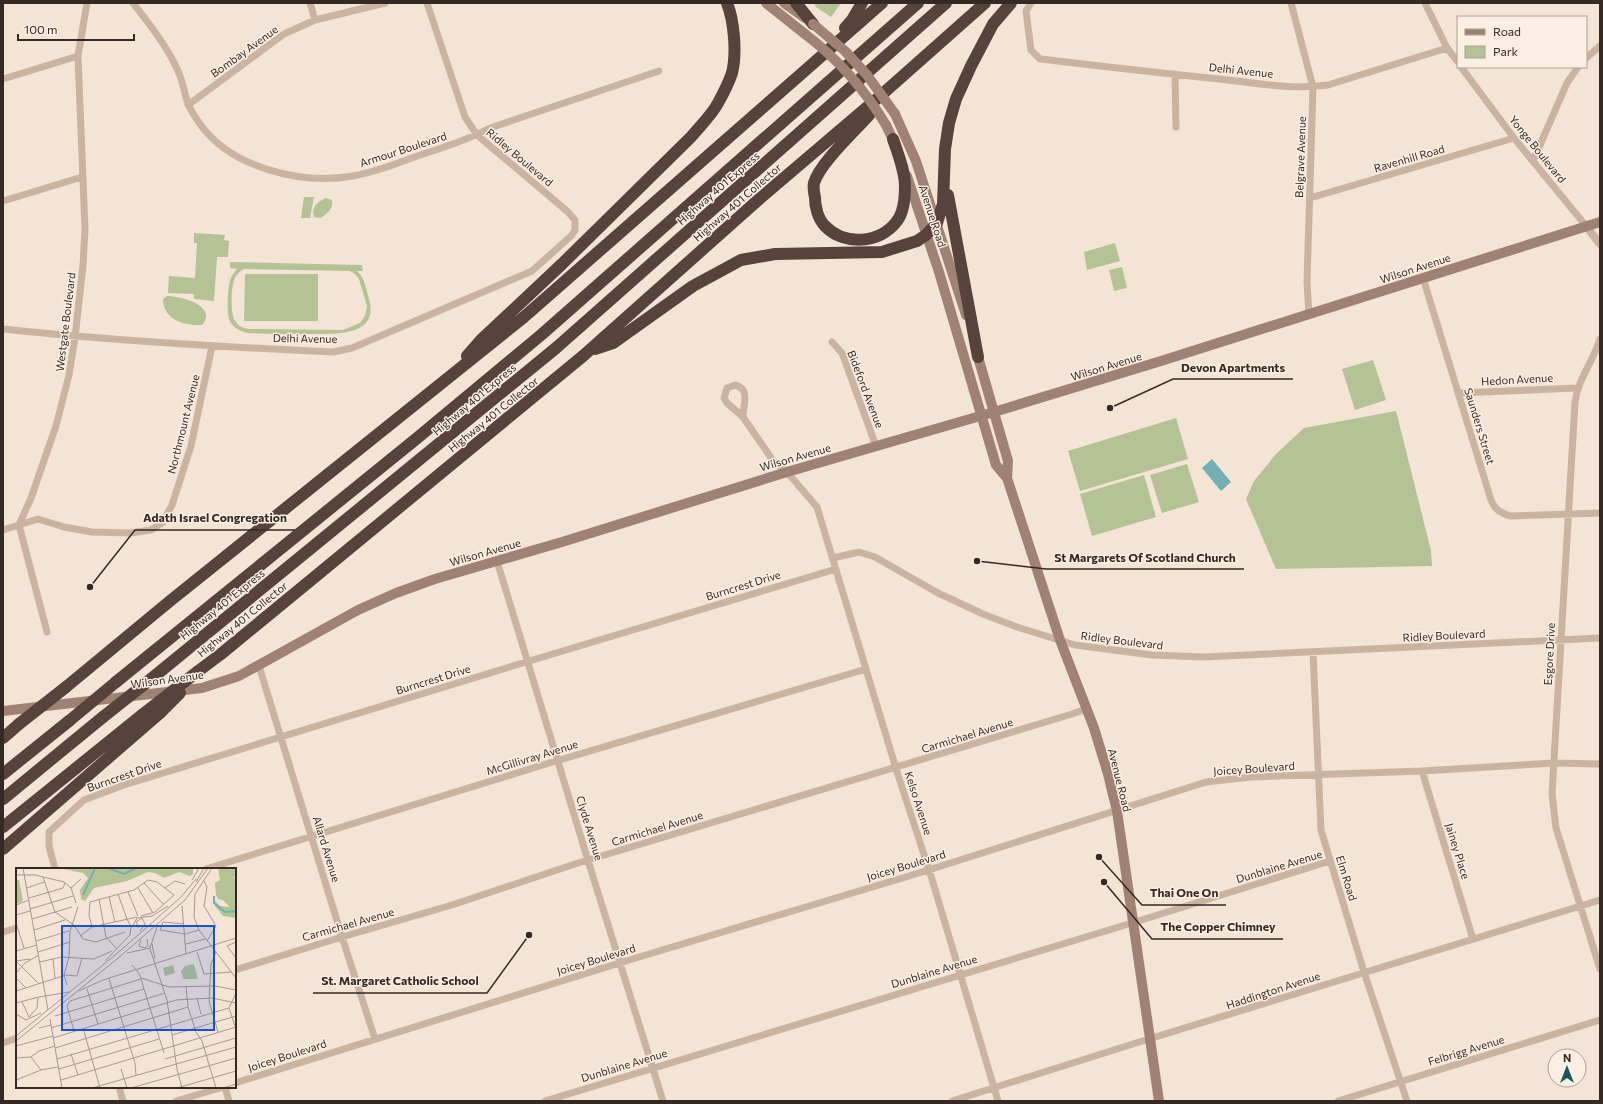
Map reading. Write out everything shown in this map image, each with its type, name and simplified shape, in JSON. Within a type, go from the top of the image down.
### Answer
[{"type":"highway","points":[[448,378],[481,340],[568,259],[691,137],[708,117],[718,103],[732,72],[734,43],[732,15],[727,3]]},
{"type":"highway","points":[[796,3],[813,24]]},
{"type":"highway","points":[[821,56],[852,20],[862,3]]},
{"type":"highway","points":[[3,738],[170,601],[524,317],[882,3]]},
{"type":"highway","name":"Highway 401 Express","points":[[3,774],[427,430],[536,339],[918,3]]},
{"type":"highway","name":"Highway 401 Express","points":[[3,799],[556,348],[946,3]]},
{"type":"highway","name":"Highway 401 Collector","points":[[3,827],[142,715],[221,654],[588,352],[756,202],[879,97],[985,3]]},
{"type":"highway","points":[[588,352],[613,343],[693,286],[741,260],[775,254],[882,252],[918,241],[926,235],[937,223],[944,204],[945,149],[948,123],[956,99],[993,24],[1011,3]]},
{"type":"highway","points":[[879,97],[869,115],[824,164],[814,183],[817,211],[824,226],[841,237],[858,240],[873,239],[887,231],[897,221],[903,209],[905,185],[894,139]]},
{"type":"highway","points":[[944,178],[978,357]]},
{"type":"highway","points":[[3,849],[160,713],[201,670]]},
{"type":"main road","name":"Avenue Road","points":[[766,3],[820,46],[866,94],[894,139],[939,272],[996,465],[1007,478]]},
{"type":"main road","name":"Avenue Road","points":[[784,3],[813,24],[850,56],[867,75],[895,114],[916,161],[937,223],[994,412],[1008,461],[1007,478],[1060,640],[1094,728],[1108,774],[1117,811],[1132,923],[1159,1101]]},
{"type":"main road","name":"Wilson Avenue","points":[[3,711],[202,688],[239,676],[358,610],[396,593],[435,579],[562,542],[786,472],[981,416],[1309,315],[1600,222]]},
{"type":"street","name":"Westgate Boulevard","points":[[19,525],[31,498],[56,426],[69,375],[75,337],[85,229],[78,56],[87,3]]},
{"type":"street","name":"Armour Boulevard","points":[[133,3],[159,36],[179,72],[188,105],[200,125],[220,145],[240,158],[266,169],[294,175],[328,178],[353,176],[374,172],[477,135],[490,128],[660,71]]},
{"type":"street","points":[[310,3],[315,20]]},
{"type":"street","name":"Bombay Avenue","points":[[188,105],[284,34],[315,20],[385,3]]},
{"type":"street","name":"Ridley Boulevard","points":[[427,3],[465,116],[477,135],[567,211],[575,220],[576,230]]},
{"type":"street","name":"Delhi Avenue","points":[[1031,3],[1026,11],[1031,50],[1040,59],[1292,87],[1328,85],[1447,48]]},
{"type":"street","name":"Belgrave Avenue","points":[[1291,3],[1313,87],[1307,282],[1309,315]]},
{"type":"street","points":[[1425,3],[1447,48],[1457,61]]},
{"type":"street","points":[[1587,57],[1600,46]]},
{"type":"street","points":[[3,79],[78,56]]},
{"type":"street","name":"Yonge Boulevard","points":[[1463,68],[1514,138],[1600,244]]},
{"type":"street","points":[[1533,161],[1567,83],[1577,68]]},
{"type":"street","points":[[1175,74],[1176,127]]},
{"type":"street","name":"Ravenhill Road","points":[[1310,198],[1514,138]]},
{"type":"street","points":[[3,201],[82,177]]},
{"type":"street","name":"Delhi Avenue","points":[[3,329],[75,337],[333,352],[352,348],[532,270],[576,230]]},
{"type":"street","name":"Saunders Street","points":[[1423,278],[1491,500],[1495,508],[1498,512],[1510,516],[1568,514]]},
{"type":"street","name":"Esgore Drive","points":[[1600,340],[1577,388],[1575,402],[1552,794],[1556,828],[1600,969]]},
{"type":"street","name":"Bideford Avenue","points":[[832,342],[842,353],[876,446]]},
{"type":"street","name":"Northmount Avenue","points":[[3,530],[38,519],[64,527],[92,532],[130,533],[151,530],[164,522],[172,505],[191,446],[212,346]]},
{"type":"street","name":"Hedon Avenue","points":[[1458,393],[1577,388]]},
{"type":"street","points":[[743,417],[774,462],[786,472],[817,507],[833,558]]},
{"type":"street","points":[[1568,514],[1600,514]]},
{"type":"street","points":[[19,525],[47,632]]},
{"type":"street","name":"Ridley Boulevard","points":[[833,558],[859,552],[876,557],[938,592],[983,614],[1017,627],[1078,646],[1130,653],[1176,657],[1204,657],[1600,638]]},
{"type":"street","name":"Kelso Avenue","points":[[833,558],[998,1101]]},
{"type":"street","name":"Clyde Avenue","points":[[497,561],[663,1101]]},
{"type":"street","name":"Burncrest Drive","points":[[55,868],[48,846],[49,832],[84,800],[124,785],[281,736],[836,569]]},
{"type":"street","name":"Elm Road","points":[[1312,652],[1321,830],[1364,972],[1407,1101]]},
{"type":"street","name":"Allard Avenue","points":[[259,666],[342,937],[375,1039]]},
{"type":"street","name":"McGillivray Avenue","points":[[209,868],[558,761],[866,669]]},
{"type":"street","name":"Carmichael Avenue","points":[[236,970],[452,905],[588,860],[1065,717],[1086,709]]},
{"type":"street","name":"Joicey Boulevard","points":[[236,1083],[620,963],[929,870],[1212,781],[1241,778],[1422,771],[1554,763],[1600,764]]},
{"type":"street","name":"Jainey Place","points":[[1422,771],[1473,939]]},
{"type":"street","name":"Dunblaine Avenue","points":[[545,1101],[1132,923],[1330,861]]},
{"type":"street","name":"Haddington Avenue","points":[[952,1101],[1600,900]]},
{"type":"street","points":[[3,932],[16,928]]},
{"type":"street","name":"Felbrigg Avenue","points":[[1338,1101],[1600,1020]]},
{"type":"street","points":[[3,1043],[16,1038]]},
{"type":"street","points":[[119,1088],[124,1101]]},
{"type":"street","points":[[176,1101],[221,1088]]},
{"type":"street","points":[[224,1088],[229,1101]]},
{"type":"green space","points":[[814,3],[841,3],[831,17],[816,7]]},
{"type":"green space","points":[[304,197],[314,197],[310,218],[301,218]]},
{"type":"green space","points":[[326,198],[332,200],[330,210],[321,218],[314,217],[314,208],[320,201]]},
{"type":"green space","points":[[194,233],[225,235],[224,240],[229,241],[228,257],[217,257],[214,301],[194,299],[194,294],[168,293],[169,276],[195,278],[197,243],[194,243]]},
{"type":"green space","points":[[1115,243],[1120,261],[1087,270],[1084,252]]},
{"type":"green space","points":[[230,262],[362,265],[363,271],[357,271],[364,280],[369,299],[371,311],[368,320],[361,327],[353,331],[331,334],[248,333],[241,331],[235,328],[229,319],[228,314],[229,284],[232,275],[237,269],[230,268]],"holes":[[[244,269],[350,271],[359,279],[367,306],[365,316],[360,323],[343,330],[249,329],[238,325],[233,317],[232,300],[234,282],[238,274]]]},
{"type":"green space","points":[[1122,267],[1127,288],[1114,291],[1109,270]]},
{"type":"green space","points":[[245,274],[318,274],[318,321],[244,321]]},
{"type":"green space","points":[[167,296],[188,300],[202,307],[206,312],[206,318],[202,325],[182,323],[171,317],[164,306],[163,299]]},
{"type":"green space","points":[[1373,360],[1386,400],[1355,410],[1342,369]]},
{"type":"green space","points":[[1396,411],[1431,551],[1432,566],[1276,569],[1246,499],[1254,481],[1276,454],[1304,428]]},
{"type":"green space","points":[[1176,418],[1188,459],[1080,491],[1068,451]]},
{"type":"green space","points":[[1187,464],[1199,502],[1162,513],[1150,475]]},
{"type":"green space","points":[[1144,475],[1156,517],[1092,536],[1080,494]]},
{"type":"water","points":[[1212,459],[1231,482],[1221,491],[1202,468]]},
{"type":"place","name":"Devon Apartments","points":[[1110,408]]},
{"type":"place","name":"St Margarets Of Scotland Church","points":[[977,561]]},
{"type":"place","name":"Adath Israel Congregation","points":[[90,587]]},
{"type":"place","name":"Thai One On","points":[[1099,857]]},
{"type":"place","name":"The Copper Chimney","points":[[1104,882]]},
{"type":"place","name":"St. Margaret Catholic School","points":[[529,935]]}]
